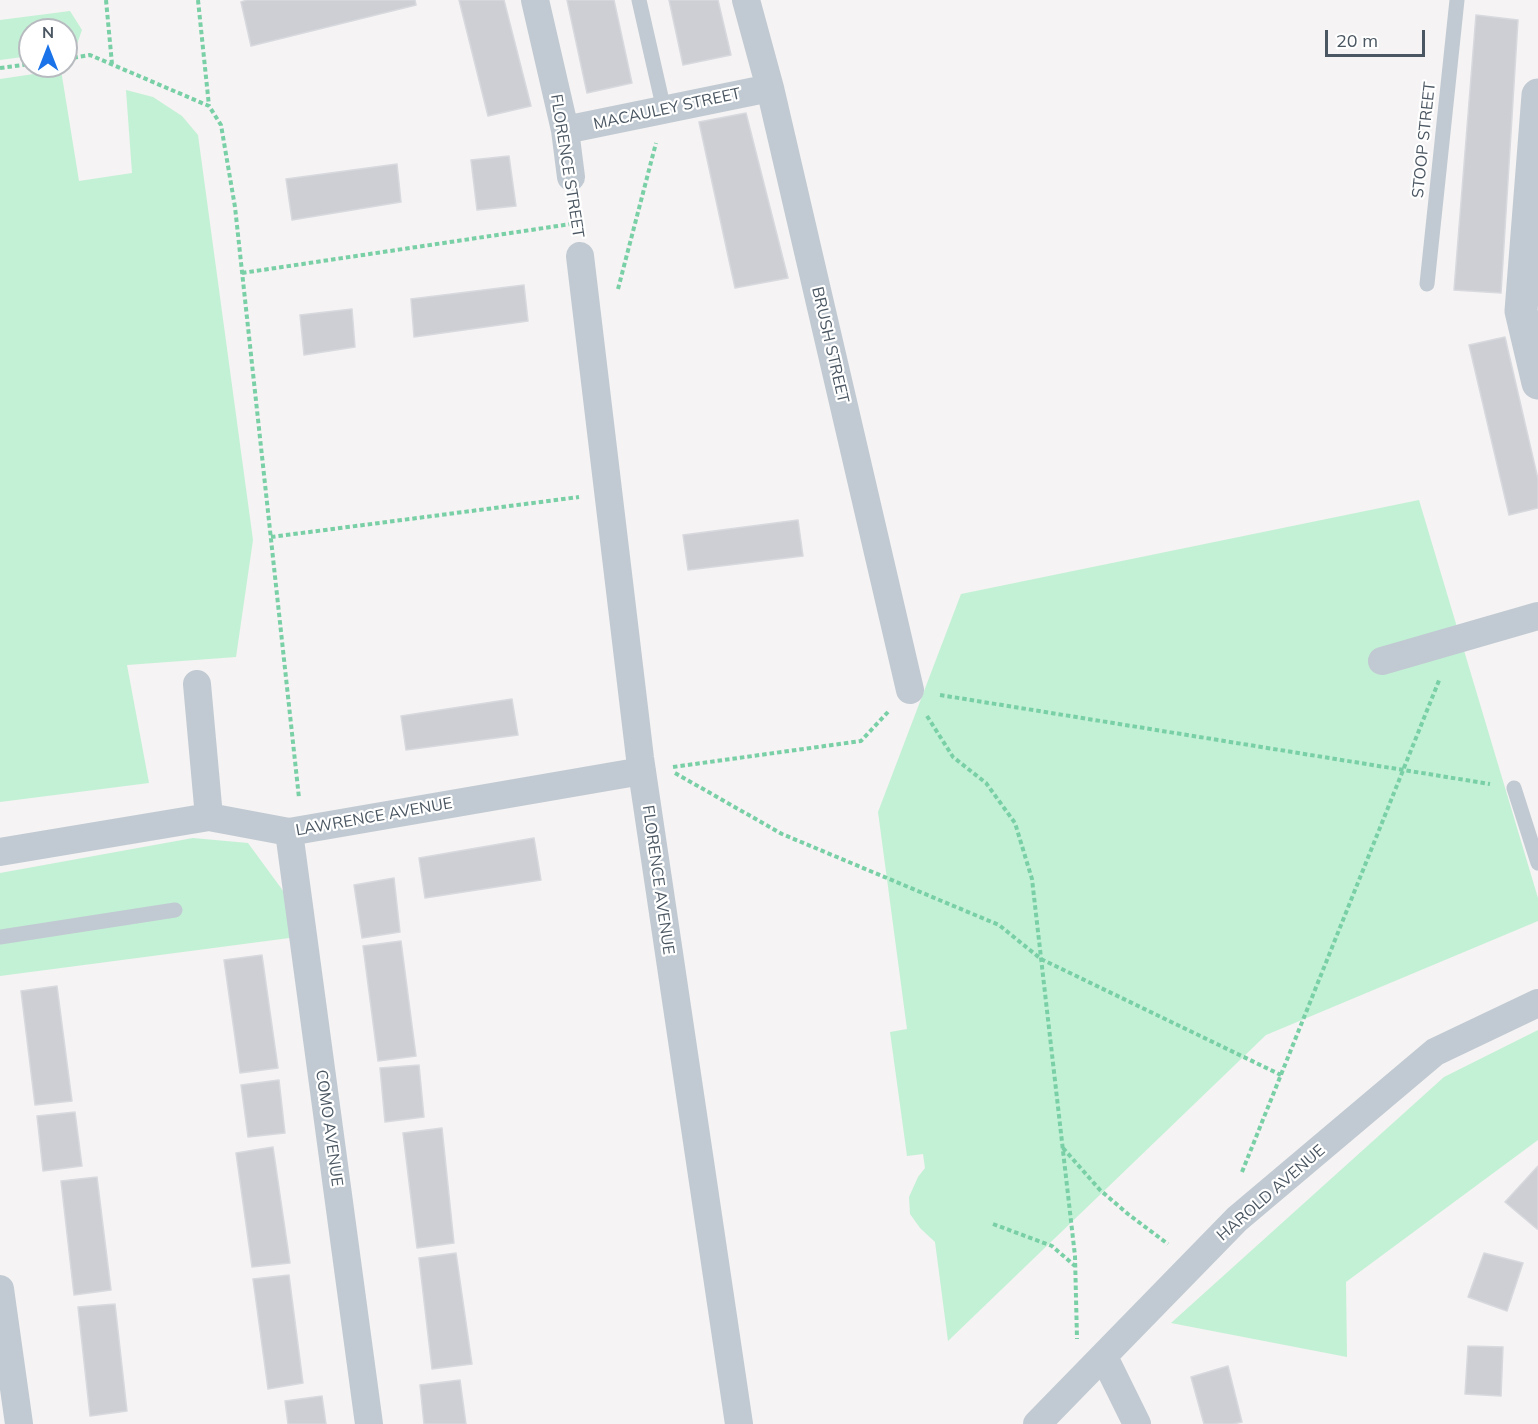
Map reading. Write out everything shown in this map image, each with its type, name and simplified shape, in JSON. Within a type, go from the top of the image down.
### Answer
[{"type":"street","name":"FLORENCE STREET","points":[[535,0],[565,130],[571,177]]},
{"type":"street","name":"BRUSH STREET","points":[[746,0],[770,88],[910,690]]},
{"type":"street","name":"MACAULEY STREET","points":[[565,130],[770,88]]},
{"type":"street","points":[[1538,95],[1521,311],[1538,382]]},
{"type":"street","name":"FLORENCE STREET","points":[[580,256],[590,333]]},
{"type":"street","name":"FLORENCE AVENUE","points":[[590,333],[642,771],[739,1424]]},
{"type":"street","points":[[1382,661],[1538,616]]},
{"type":"street","points":[[197,684],[209,817]]},
{"type":"street","name":"LAWRENCE AVENUE","points":[[0,852],[209,817],[295,831],[642,771]]},
{"type":"street","name":"COMO AVENUE","points":[[295,831],[369,1424]]},
{"type":"street","name":"HAROLD AVENUE","points":[[1037,1424],[1237,1219],[1435,1052],[1538,1004]]},
{"type":"street","points":[[0,1289],[19,1424]]},
{"type":"street","points":[[1104,1357],[1137,1424]]},
{"type":"lane","points":[[639,0],[664,110]]},
{"type":"lane","name":"STOOP STREET","points":[[1427,284],[1457,0]]},
{"type":"lane","points":[[1514,788],[1538,862]]},
{"type":"lane","points":[[0,937],[176,910]]},
{"type":"path","points":[[106,0],[112,64]]},
{"type":"path","points":[[198,0],[209,106],[221,125],[235,207],[271,537],[295,831]]},
{"type":"path","points":[[78,57],[90,55],[209,106]]},
{"type":"path","points":[[0,68],[18,66]]},
{"type":"path","points":[[616,296],[664,110]]},
{"type":"path","name":"FLORENCE STREET","points":[[571,177],[580,256]]},
{"type":"path","points":[[242,273],[576,224]]},
{"type":"path","points":[[271,537],[609,493]]},
{"type":"path","points":[[1239,1180],[1454,641]]},
{"type":"path","points":[[910,690],[1514,788]]},
{"type":"path","points":[[910,690],[861,741],[667,768],[782,834],[999,926],[1041,959],[1281,1075]]},
{"type":"path","points":[[910,690],[953,757],[986,783],[1015,823],[1032,879],[1075,1266],[1078,1384]]},
{"type":"path","points":[[1063,1148],[1100,1190],[1128,1214],[1195,1263]]},
{"type":"path","points":[[993,1224],[1052,1245],[1075,1266]]},
{"type":"green space","points":[[70,11],[74,18],[18,18],[18,58],[0,60],[0,20]]},
{"type":"green space","points":[[78,24],[82,30],[78,41]]},
{"type":"green space","points":[[18,76],[62,78],[79,181],[132,173],[126,90],[153,97],[182,116],[198,135],[253,540],[236,657],[127,665],[149,783],[0,802],[0,79]]},
{"type":"green space","points":[[1419,500],[1538,898],[1538,921],[1266,1035],[948,1341],[935,1242],[920,1228],[910,1214],[909,1197],[925,1168],[923,1154],[907,1156],[890,1032],[907,1029],[878,812],[961,594]]},
{"type":"green space","points":[[193,838],[248,843],[292,903],[297,937],[0,976],[0,873]]},
{"type":"green space","points":[[1538,1030],[1538,1140],[1346,1282],[1347,1357],[1171,1323],[1444,1077]]},
{"type":"building","points":[[247,0],[415,0],[416,5],[251,46],[241,2]]},
{"type":"building","points":[[459,0],[504,0],[531,106],[488,116]]},
{"type":"building","points":[[567,0],[614,0],[632,83],[587,93]]},
{"type":"building","points":[[669,0],[718,0],[731,55],[683,65]]},
{"type":"building","points":[[1476,15],[1518,20],[1501,293],[1454,290]]},
{"type":"building","points":[[746,113],[788,278],[735,288],[699,122]]},
{"type":"building","points":[[509,156],[516,206],[477,210],[471,160]]},
{"type":"building","points":[[397,164],[401,202],[292,220],[286,179]]},
{"type":"building","points":[[524,285],[528,321],[414,337],[411,299]]},
{"type":"building","points":[[352,309],[355,347],[304,355],[300,315]]},
{"type":"building","points":[[1505,337],[1538,479],[1538,508],[1509,515],[1469,345]]},
{"type":"building","points":[[798,520],[803,556],[688,570],[683,535]]},
{"type":"building","points":[[512,699],[518,735],[406,750],[401,716]]},
{"type":"building","points":[[534,838],[541,880],[425,898],[419,858]]},
{"type":"building","points":[[394,878],[400,932],[362,938],[354,885]]},
{"type":"building","points":[[401,941],[416,1056],[378,1061],[363,946]]},
{"type":"building","points":[[262,955],[278,1068],[240,1073],[224,960]]},
{"type":"building","points":[[57,986],[72,1101],[35,1105],[21,991]]},
{"type":"building","points":[[419,1065],[424,1117],[385,1122],[380,1068]]},
{"type":"building","points":[[279,1080],[285,1133],[248,1137],[241,1085]]},
{"type":"building","points":[[75,1112],[82,1166],[43,1171],[37,1116]]},
{"type":"building","points":[[442,1128],[454,1243],[417,1248],[403,1133]]},
{"type":"building","points":[[273,1147],[290,1263],[252,1267],[236,1153]]},
{"type":"building","points":[[1538,1166],[1538,1229],[1537,1229],[1505,1202]]},
{"type":"building","points":[[97,1177],[111,1290],[74,1295],[61,1181]]},
{"type":"building","points":[[456,1253],[472,1364],[432,1369],[419,1258]]},
{"type":"building","points":[[1484,1253],[1523,1263],[1507,1311],[1468,1297]]},
{"type":"building","points":[[289,1275],[303,1383],[268,1389],[253,1279]]},
{"type":"building","points":[[115,1304],[127,1411],[90,1416],[78,1307]]},
{"type":"building","points":[[1468,1346],[1503,1347],[1501,1396],[1465,1394]]},
{"type":"building","points":[[1228,1366],[1242,1422],[1204,1424],[1191,1377]]},
{"type":"building","points":[[460,1380],[466,1424],[424,1424],[420,1385]]},
{"type":"building","points":[[322,1396],[326,1424],[288,1424],[285,1401]]}]
